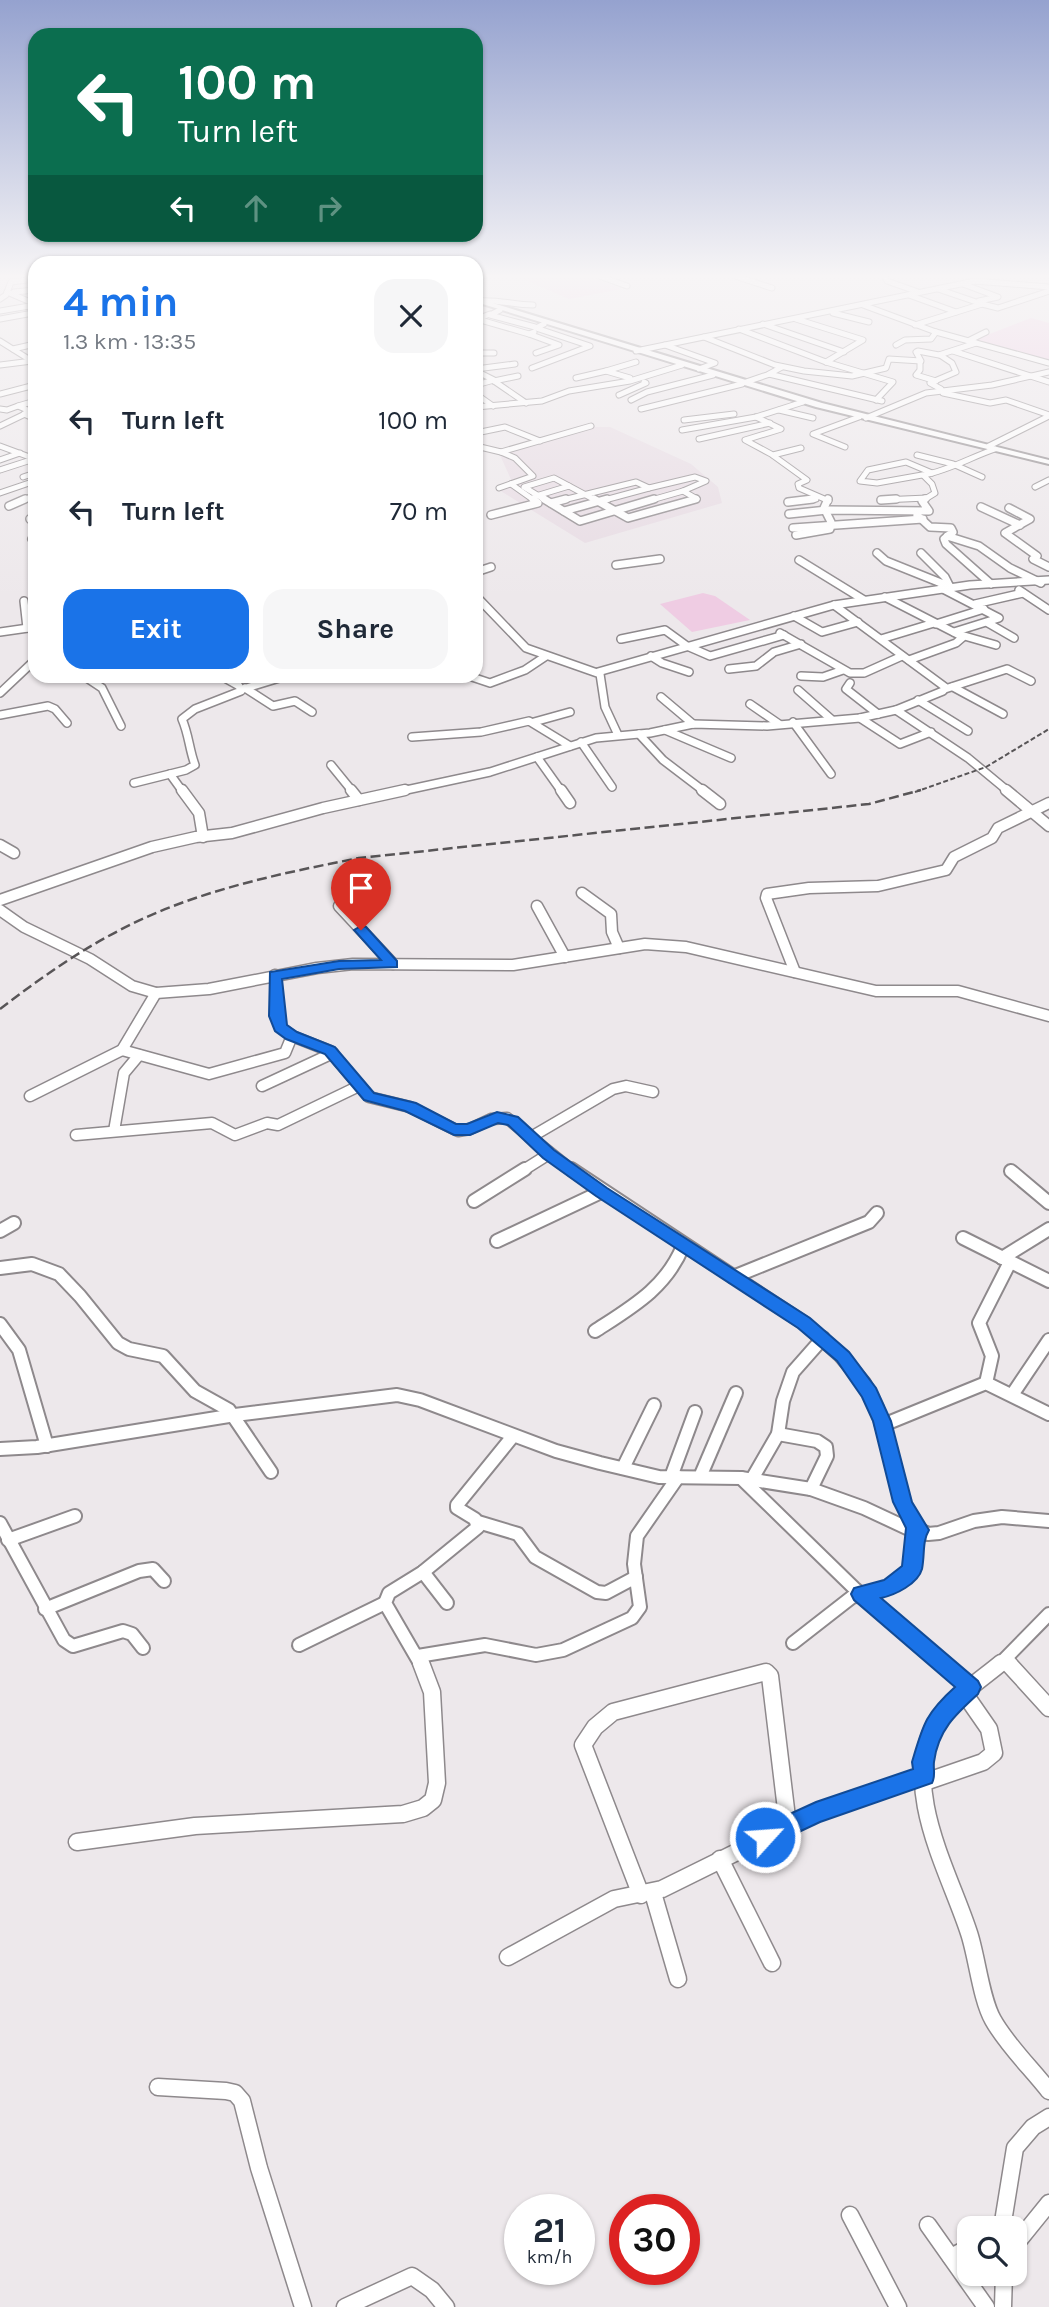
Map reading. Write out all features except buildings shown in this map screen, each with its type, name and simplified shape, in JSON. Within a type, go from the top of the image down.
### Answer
[{"type":"main road","points":[[748,385],[793,400],[1049,461]]},
{"type":"main road","points":[[749,385],[862,417]]},
{"type":"street","points":[[499,385],[526,403]]},
{"type":"street","points":[[483,407],[526,403],[604,385]]},
{"type":"street","points":[[619,395],[642,385]]},
{"type":"street","points":[[631,400],[647,392],[675,385]]},
{"type":"street","points":[[641,409],[736,385]]},
{"type":"street","points":[[813,385],[894,405]]},
{"type":"street","points":[[876,400],[890,385]]},
{"type":"street","points":[[932,385],[941,391],[990,403],[1006,400],[1049,415]]},
{"type":"street","points":[[845,447],[814,434],[941,391],[981,385]]},
{"type":"street","points":[[0,394],[28,387]]},
{"type":"street","points":[[483,399],[493,407]]},
{"type":"street","points":[[684,421],[743,413],[793,400]]},
{"type":"street","points":[[682,430],[756,416],[803,402]]},
{"type":"street","points":[[0,409],[8,410],[28,403]]},
{"type":"street","points":[[18,406],[28,410]]},
{"type":"street","points":[[779,410],[813,418]]},
{"type":"street","points":[[0,426],[28,412]]},
{"type":"street","points":[[932,472],[906,462],[868,470],[860,481],[877,483],[942,472],[1049,415]]},
{"type":"street","points":[[756,416],[781,429],[745,440],[773,455],[807,480],[798,484],[799,488],[830,501],[824,507],[831,525]]},
{"type":"street","points":[[699,439],[770,423]]},
{"type":"street","points":[[501,452],[592,426]]},
{"type":"street","points":[[483,432],[505,427],[540,441]]},
{"type":"street","points":[[0,446],[28,456]]},
{"type":"street","points":[[483,448],[515,458],[533,477]]},
{"type":"street","points":[[773,455],[802,448]]},
{"type":"street","points":[[0,460],[20,453]]},
{"type":"street","points":[[917,455],[953,464],[982,477]]},
{"type":"street","points":[[0,470],[28,461]]},
{"type":"street","points":[[23,477],[28,475]]},
{"type":"street","points":[[789,514],[818,513],[826,510],[930,510],[922,501],[935,493],[932,484],[922,475]]},
{"type":"street","points":[[499,488],[533,477],[562,480],[628,518],[697,499],[683,491]]},
{"type":"street","points":[[546,480],[524,487],[580,521],[683,491],[706,481],[695,477],[564,511]]},
{"type":"street","points":[[1035,487],[1049,480]]},
{"type":"street","points":[[551,503],[636,482],[649,488]]},
{"type":"street","points":[[0,493],[28,483]]},
{"type":"street","points":[[491,515],[538,503],[511,484]]},
{"type":"street","points":[[536,496],[569,486]]},
{"type":"street","points":[[632,493],[661,509]]},
{"type":"street","points":[[9,506],[28,498]]},
{"type":"street","points":[[788,502],[823,498]]},
{"type":"street","points":[[881,500],[927,498]]},
{"type":"street","points":[[981,507],[1020,525]]},
{"type":"street","points":[[1009,509],[1030,518],[1005,533],[1037,556],[1033,559],[1049,567]]},
{"type":"street","points":[[912,512],[923,519],[931,533],[979,546],[1010,568],[1045,582],[1049,588]]},
{"type":"street","points":[[795,531],[826,531],[831,525],[923,519]]},
{"type":"street","points":[[929,526],[950,528],[953,532],[945,538]]},
{"type":"street","points":[[945,538],[991,583]]},
{"type":"street","points":[[877,553],[886,561],[947,587],[999,618],[958,634]]},
{"type":"street","points":[[921,553],[945,577],[947,587]]},
{"type":"street","points":[[616,565],[660,559]]},
{"type":"street","points":[[799,560],[864,600]]},
{"type":"street","points":[[483,570],[491,567]]},
{"type":"street","points":[[483,603],[522,645],[598,673],[834,605],[947,587],[1045,582]]},
{"type":"street","points":[[1011,584],[1049,610]]},
{"type":"street","points":[[975,604],[1023,593]]},
{"type":"street","points":[[885,597],[958,634],[996,645]]},
{"type":"street","points":[[24,601],[28,616]]},
{"type":"street","points":[[834,605],[949,688],[1003,714]]},
{"type":"street","points":[[881,639],[984,609]]},
{"type":"street","points":[[794,616],[822,632],[858,622]]},
{"type":"street","points":[[988,622],[1014,638]]},
{"type":"street","points":[[764,625],[843,670],[864,673],[956,643],[962,639],[958,634]]},
{"type":"street","points":[[0,632],[28,628]]},
{"type":"street","points":[[621,639],[660,629],[687,646],[710,656],[784,635]]},
{"type":"street","points":[[729,669],[756,666],[774,652],[801,644]]},
{"type":"street","points":[[483,681],[490,683],[531,667],[546,656]]},
{"type":"street","points":[[651,656],[666,665],[690,672]]},
{"type":"street","points":[[0,693],[28,667]]},
{"type":"street","points":[[0,900],[118,858],[184,839],[232,833],[359,800],[490,772],[581,742],[693,724],[758,726],[860,718],[895,710],[1007,669],[1031,681]]},
{"type":"street","points":[[801,676],[823,677],[843,670]]},
{"type":"street","points":[[598,673],[601,676],[606,710],[618,735]]},
{"type":"street","points":[[94,683],[102,688],[121,726]]},
{"type":"street","points":[[234,683],[273,706],[295,701],[312,712]]},
{"type":"street","points":[[134,783],[195,765],[189,750],[189,735],[182,722],[184,716],[263,683]]},
{"type":"street","points":[[850,683],[846,689],[877,714]]},
{"type":"street","points":[[798,690],[831,719]]},
{"type":"street","points":[[661,697],[693,724]]},
{"type":"street","points":[[918,700],[968,731]]},
{"type":"street","points":[[750,704],[779,724]]},
{"type":"street","points":[[0,715],[48,706],[55,709],[67,723]]},
{"type":"street","points":[[895,710],[968,758],[1049,826]]},
{"type":"street","points":[[534,722],[570,712]]},
{"type":"street","points":[[860,718],[900,744],[931,732]]},
{"type":"street","points":[[412,737],[481,732],[525,720],[534,722],[570,746]]},
{"type":"street","points":[[793,722],[831,774]]},
{"type":"street","points":[[665,730],[682,740],[706,745],[731,758]]},
{"type":"street","points":[[639,734],[668,765],[720,804]]},
{"type":"street","points":[[581,742],[612,787]]},
{"type":"street","points":[[537,757],[570,803]]},
{"type":"street","points":[[331,765],[359,800]]},
{"type":"street","points":[[170,774],[200,813],[199,837]]},
{"type":"street","points":[[794,972],[766,898],[767,894],[809,888],[878,886],[946,870],[954,857],[992,838],[998,828],[1049,803]]},
{"type":"street","points":[[0,845],[14,853]]},
{"type":"street","points":[[582,893],[611,914],[611,932],[618,947]]},
{"type":"street","points":[[339,906],[393,964]]},
{"type":"street","points":[[537,906],[565,957]]},
{"type":"street","points":[[0,910],[24,927],[90,958],[132,986],[156,993],[209,989],[339,965],[501,966],[618,947],[672,944],[884,992],[963,992],[1049,1016]]},
{"type":"street","points":[[275,975],[277,1021],[280,1027],[292,1035],[324,1046],[333,1053],[369,1097],[410,1107],[454,1130],[470,1129],[502,1117],[513,1121],[549,1154],[601,1192],[823,1338],[856,1372],[870,1393],[883,1425],[903,1502],[917,1530],[912,1570],[890,1587],[852,1597],[793,1643]]},
{"type":"street","points":[[30,1096],[104,1062],[122,1050],[156,993]]},
{"type":"street","points":[[122,1050],[202,1073],[214,1073],[255,1059],[285,1053],[292,1035]]},
{"type":"street","points":[[262,1086],[333,1053]]},
{"type":"street","points":[[114,1131],[124,1073],[139,1055]]},
{"type":"street","points":[[76,1135],[212,1123],[235,1135],[267,1123],[278,1125],[359,1086]]},
{"type":"street","points":[[531,1137],[613,1089],[626,1086],[653,1092]]},
{"type":"street","points":[[474,1201],[549,1154]]},
{"type":"street","points":[[1011,1171],[1049,1203]]},
{"type":"street","points":[[496,1241],[601,1192]]},
{"type":"street","points":[[733,1277],[869,1222],[877,1213]]},
{"type":"street","points":[[0,1231],[14,1223]]},
{"type":"street","points":[[986,1383],[992,1356],[979,1323],[1006,1260],[1049,1229]]},
{"type":"street","points":[[963,1238],[1049,1281]]},
{"type":"street","points":[[595,1331],[663,1283],[674,1269],[684,1246]]},
{"type":"street","points":[[0,1268],[29,1263],[51,1269],[67,1282],[118,1343],[129,1349],[163,1356],[195,1391],[235,1415],[271,1472]]},
{"type":"street","points":[[0,1324],[19,1350],[47,1446]]},
{"type":"street","points":[[747,1479],[778,1434],[783,1401],[793,1372],[823,1338]]},
{"type":"street","points":[[1012,1395],[1048,1343]]},
{"type":"street","points":[[883,1425],[986,1383],[1049,1414]]},
{"type":"street","points":[[700,1477],[736,1392]]},
{"type":"street","points":[[0,1449],[47,1446],[235,1415],[397,1395],[421,1400],[556,1451],[674,1477],[747,1479],[811,1489],[928,1534],[977,1520],[1004,1517],[1034,1517],[1049,1521]]},
{"type":"street","points":[[624,1468],[654,1405]]},
{"type":"street","points":[[418,1656],[485,1645],[536,1655],[563,1650],[632,1618],[640,1607],[636,1577],[637,1536],[674,1477],[695,1412]]},
{"type":"street","points":[[778,1434],[817,1441],[826,1447],[827,1456],[811,1489]]},
{"type":"street","points":[[513,1436],[457,1508],[478,1522],[519,1534],[535,1557],[597,1592],[606,1593],[636,1577]]},
{"type":"street","points":[[508,1956],[604,1903],[647,1894],[816,1813],[983,1762],[994,1753],[990,1730],[967,1690],[862,1594],[747,1479]]},
{"type":"street","points":[[8,1540],[75,1516]]},
{"type":"street","points":[[299,1645],[385,1603],[389,1593],[423,1572],[473,1533],[478,1522]]},
{"type":"street","points":[[0,1523],[64,1640],[73,1646],[123,1631],[132,1634],[143,1648]]},
{"type":"street","points":[[45,1609],[139,1571],[153,1569],[164,1581]]},
{"type":"street","points":[[423,1572],[447,1604]]},
{"type":"street","points":[[77,1842],[195,1826],[403,1814],[423,1808],[433,1800],[437,1783],[432,1692],[418,1656],[385,1603]]},
{"type":"street","points":[[1049,1614],[1005,1660],[943,1712],[934,1725],[923,1762],[927,1809],[941,1864],[969,1932],[992,2019],[1049,2091]]},
{"type":"street","points":[[1005,1660],[1049,1708]]},
{"type":"street","points":[[678,1979],[647,1894],[583,1745],[595,1727],[613,1712],[766,1672],[770,1676],[788,1826]]},
{"type":"street","points":[[720,1859],[772,1963]]},
{"type":"street","points":[[158,2087],[226,2091],[235,2093],[242,2101],[259,2168],[303,2307]]},
{"type":"street","points":[[1004,2216],[1015,2148],[1033,2127],[1049,2117]]},
{"type":"street","points":[[1027,2230],[1049,2203]]},
{"type":"street","points":[[850,2215],[898,2307]]},
{"type":"street","points":[[928,2225],[986,2307]]},
{"type":"street","points":[[951,2257],[957,2254]]},
{"type":"street","points":[[345,2307],[412,2276],[432,2290],[446,2307]]},
{"type":"street","points":[[1003,2307],[1004,2286]]},
{"type":"shaded area","points":[[593,427],[610,427],[691,464],[718,487],[722,503],[585,543],[499,490],[513,484],[500,455]]},
{"type":"shaded area","points":[[703,593],[715,596],[750,620],[692,632],[660,604]]},
{"type":"railway","points":[[920,790],[986,767],[1049,729]]},
{"type":"railway","points":[[0,1009],[58,967],[120,930],[148,916],[237,885],[359,858],[869,804],[920,790]]},
{"type":"railway","points":[[915,792],[920,790]]},
{"type":"route","points":[[361,930],[393,964],[339,965],[275,975],[277,1021],[285,1032],[324,1046],[340,1059],[369,1097],[410,1107],[454,1130],[470,1129],[497,1117],[513,1121],[549,1154],[601,1192],[804,1323],[843,1357],[870,1393],[882,1421],[903,1502],[910,1519],[919,1530],[915,1529],[912,1570],[890,1587],[862,1594],[970,1687],[943,1712],[934,1725],[923,1762],[924,1776],[816,1813],[765,1837]]}]
